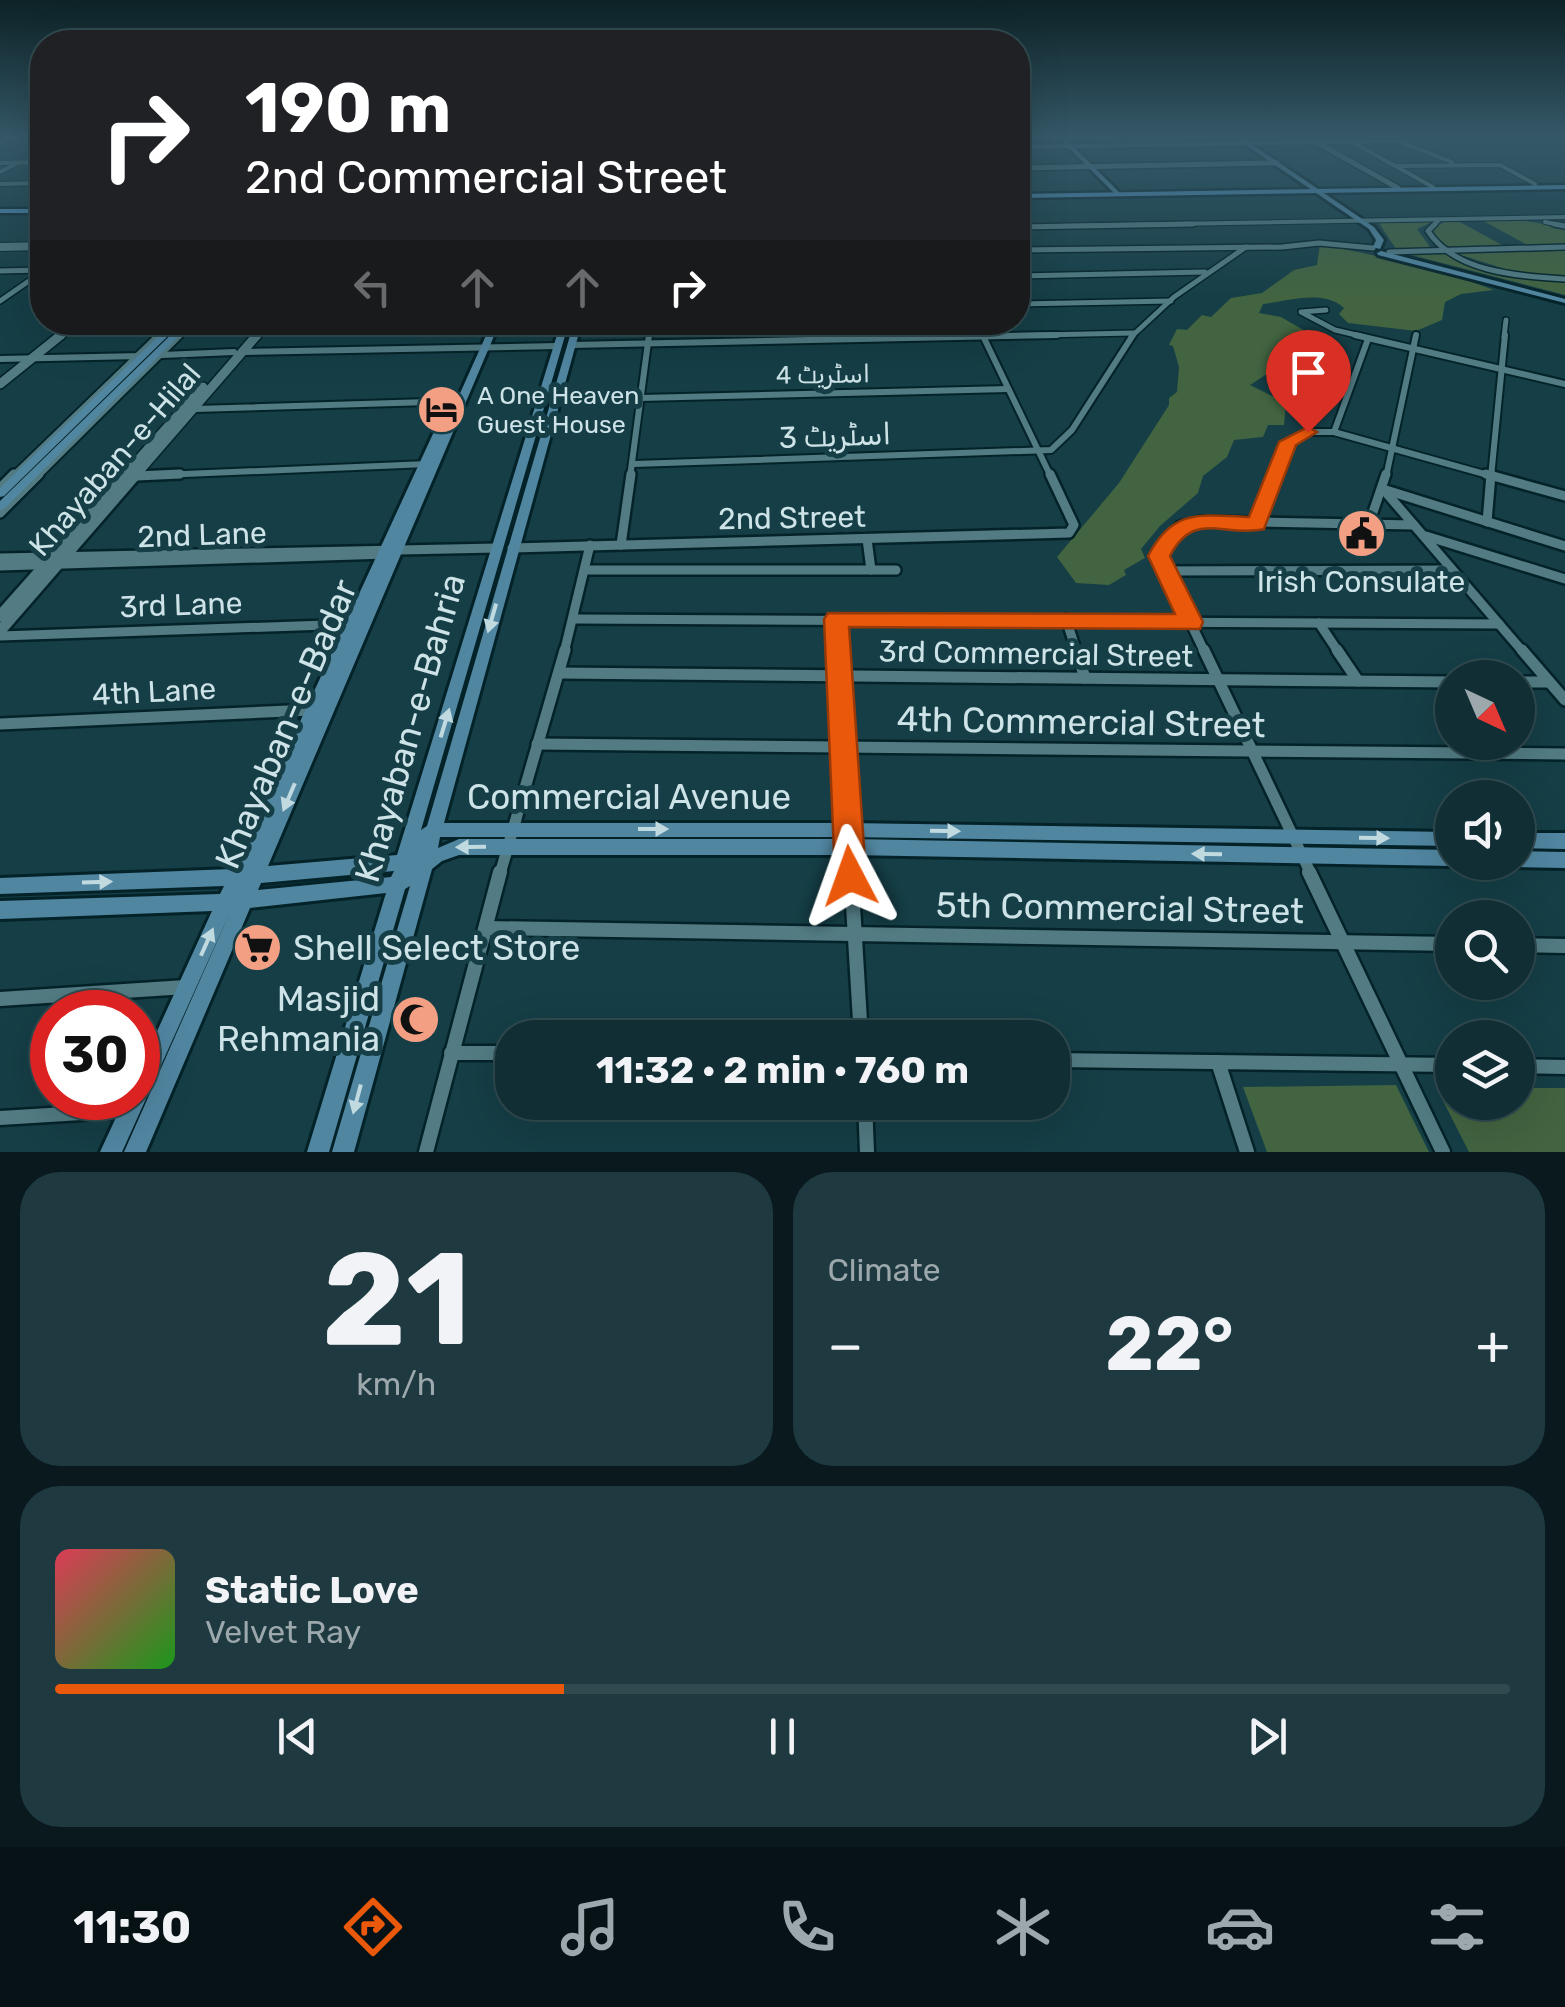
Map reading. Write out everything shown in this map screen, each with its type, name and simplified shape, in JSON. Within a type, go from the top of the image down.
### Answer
[{"type":"main road","points":[[1030,195],[1268,191]]},
{"type":"main road","points":[[1320,191],[1382,233],[1382,251]]},
{"type":"main road","points":[[0,213],[30,212]]},
{"type":"main road","points":[[1364,220],[1379,236],[1382,251]]},
{"type":"main road","points":[[1382,251],[1565,300]]},
{"type":"main road","points":[[0,491],[162,335]]},
{"type":"main road","points":[[0,510],[178,335]]},
{"type":"main road","name":"Khayaban-e-Badar","points":[[482,347],[485,335]]},
{"type":"main road","name":"Khayaban-e-Badar","points":[[160,1052],[225,902],[246,876],[489,335]]},
{"type":"main road","name":"Khayaban-e-Bahria","points":[[565,335],[565,346]]},
{"type":"main road","name":"Khayaban-e-Bahria","points":[[343,1152],[412,865],[571,335]]},
{"type":"main road","name":"Khayaban-e-Badar","points":[[160,1064],[245,900],[246,876],[311,710],[358,624]]},
{"type":"main road","name":"Khayaban-e-Bahria","points":[[430,832],[468,674]]},
{"type":"main road","name":"Commercial Avenue","points":[[0,910],[225,902],[398,884],[430,832],[513,828],[1435,858]]},
{"type":"main road","name":"Commercial Avenue","points":[[0,886],[412,865],[452,848],[848,839],[1435,840]]},
{"type":"main road","points":[[1535,840],[1565,841]]},
{"type":"main road","points":[[1535,860],[1565,860]]},
{"type":"main road","name":"Khayaban-e-Bahria","points":[[318,1152],[398,884]]},
{"type":"main road","points":[[368,887],[388,916]]},
{"type":"main road","name":"Khayaban-e-Badar","points":[[111,1152],[130,1120]]},
{"type":"main road","name":"Khayaban-e-Badar","points":[[135,1152],[138,1120]]},
{"type":"street","points":[[1030,227],[1565,217]]},
{"type":"street","points":[[1522,218],[1565,226]]},
{"type":"street","points":[[1440,220],[1428,231],[1439,249],[1499,270],[1565,279]]},
{"type":"street","points":[[1030,250],[1329,244],[1382,251],[1565,246]]},
{"type":"street","points":[[0,246],[30,245]]},
{"type":"street","points":[[983,336],[1038,452],[1061,446],[1108,367],[1134,333],[1208,272],[1246,247]]},
{"type":"street","points":[[0,271],[30,271]]},
{"type":"street","points":[[1030,276],[1208,272]]},
{"type":"street","points":[[2,298],[30,279]]},
{"type":"street","points":[[1030,304],[1171,301]]},
{"type":"street","points":[[1326,310],[1302,312],[1335,330],[1565,384]]},
{"type":"street","points":[[1487,522],[1506,320]]},
{"type":"street","points":[[1030,335],[1134,333]]},
{"type":"street","points":[[1370,524],[1383,489],[1416,334]]},
{"type":"street","points":[[28,358],[54,335]]},
{"type":"street","points":[[0,381],[59,335]]},
{"type":"street","name":"Khayaban-e-Hilal","points":[[0,634],[56,560],[137,476],[253,335]]},
{"type":"street","points":[[622,544],[651,335]]},
{"type":"street","points":[[159,355],[1022,335]]},
{"type":"street","points":[[1334,432],[1368,339]]},
{"type":"street","points":[[0,616],[56,560],[238,352]]},
{"type":"street","points":[[0,359],[140,356]]},
{"type":"street","name":"اسٹریٹ 4","points":[[640,398],[1008,389]]},
{"type":"street","points":[[186,414],[457,401]]},
{"type":"street","points":[[1256,524],[1288,442],[1308,432],[1334,432],[1565,496]]},
{"type":"street","name":"اسٹریٹ 3","points":[[634,464],[1038,452]]},
{"type":"street","name":"2nd Street","points":[[505,548],[1063,534],[1074,525],[1038,452]]},
{"type":"street","points":[[137,476],[429,464]]},
{"type":"street","points":[[1383,489],[1565,546]]},
{"type":"street","points":[[1383,489],[1565,700]]},
{"type":"street","points":[[1414,525],[1202,521],[1180,526],[1159,556],[1443,1152]]},
{"type":"street","points":[[1423,536],[1565,579]]},
{"type":"street","points":[[867,538],[872,570]]},
{"type":"street","points":[[426,1152],[536,744],[560,673],[590,546]]},
{"type":"street","name":"2nd Lane","points":[[0,566],[56,560],[505,548]]},
{"type":"street","points":[[0,558],[56,560]]},
{"type":"street","points":[[585,570],[896,570]]},
{"type":"street","points":[[1164,571],[1452,570]]},
{"type":"street","points":[[574,618],[1500,624]]},
{"type":"street","points":[[836,619],[860,1020]]},
{"type":"street","points":[[1066,619],[1086,678]]},
{"type":"street","points":[[1319,623],[1358,682]]},
{"type":"street","name":"3rd Lane","points":[[0,634],[358,624]]},
{"type":"street","name":"3rd Commercial Street","points":[[560,673],[1435,682]]},
{"type":"street","points":[[1535,682],[1550,682]]},
{"type":"street","name":"4th Lane","points":[[0,724],[311,710]]},
{"type":"street","name":"4th Commercial Street","points":[[536,744],[1565,754]]},
{"type":"street","name":"5th Commercial Street","points":[[487,928],[1435,944]]},
{"type":"street","points":[[1535,945],[1565,946]]},
{"type":"street","points":[[0,999],[186,987]]},
{"type":"street","points":[[451,1053],[495,1054]]},
{"type":"street","points":[[1070,1060],[1435,1066]]},
{"type":"street","points":[[1218,1062],[1247,1152]]},
{"type":"street","points":[[1535,1066],[1565,1067]]},
{"type":"street","points":[[0,1118],[30,1115]]},
{"type":"street","points":[[865,1120],[867,1152]]},
{"type":"green space","points":[[1480,219],[1565,228],[1565,278],[1518,273],[1448,251],[1529,246]]},
{"type":"green space","points":[[1458,221],[1504,246],[1440,247],[1431,230],[1444,222]]},
{"type":"green space","points":[[1432,222],[1417,229],[1430,247],[1396,249],[1379,223]]},
{"type":"green space","points":[[1320,244],[1433,268],[1494,290],[1461,294],[1445,302],[1442,320],[1416,331],[1348,323],[1339,314],[1344,308],[1326,299],[1263,304],[1259,313],[1281,317],[1307,332],[1291,347],[1284,363],[1250,385],[1286,403],[1284,425],[1268,425],[1263,437],[1234,440],[1227,457],[1203,476],[1198,493],[1160,526],[1141,549],[1145,558],[1124,570],[1126,575],[1109,585],[1076,583],[1057,557],[1119,483],[1169,405],[1169,398],[1177,392],[1179,367],[1173,346],[1169,345],[1177,329],[1187,330],[1202,315],[1211,317],[1231,298],[1262,293],[1294,270],[1317,265]]},
{"type":"green space","points":[[1439,250],[1494,270],[1565,281],[1565,295],[1400,252]]},
{"type":"green space","points":[[1396,1085],[1429,1152],[1267,1152],[1243,1087]]},
{"type":"green space","points":[[1535,1088],[1565,1088],[1565,1152],[1469,1152],[1453,1120],[1535,1120]]},
{"type":"place","name":"A One Heaven Guest House","points":[[442,409]]},
{"type":"place","name":"Irish Consulate","points":[[1361,533]]},
{"type":"place","name":"Shell Select Store","points":[[258,948]]},
{"type":"place","name":"Masjid Rehmania","points":[[415,1019]]},
{"type":"route","points":[[850,876],[836,619],[1191,622],[1159,556],[1166,541],[1180,526],[1202,521],[1256,524],[1288,442],[1308,432]]}]
